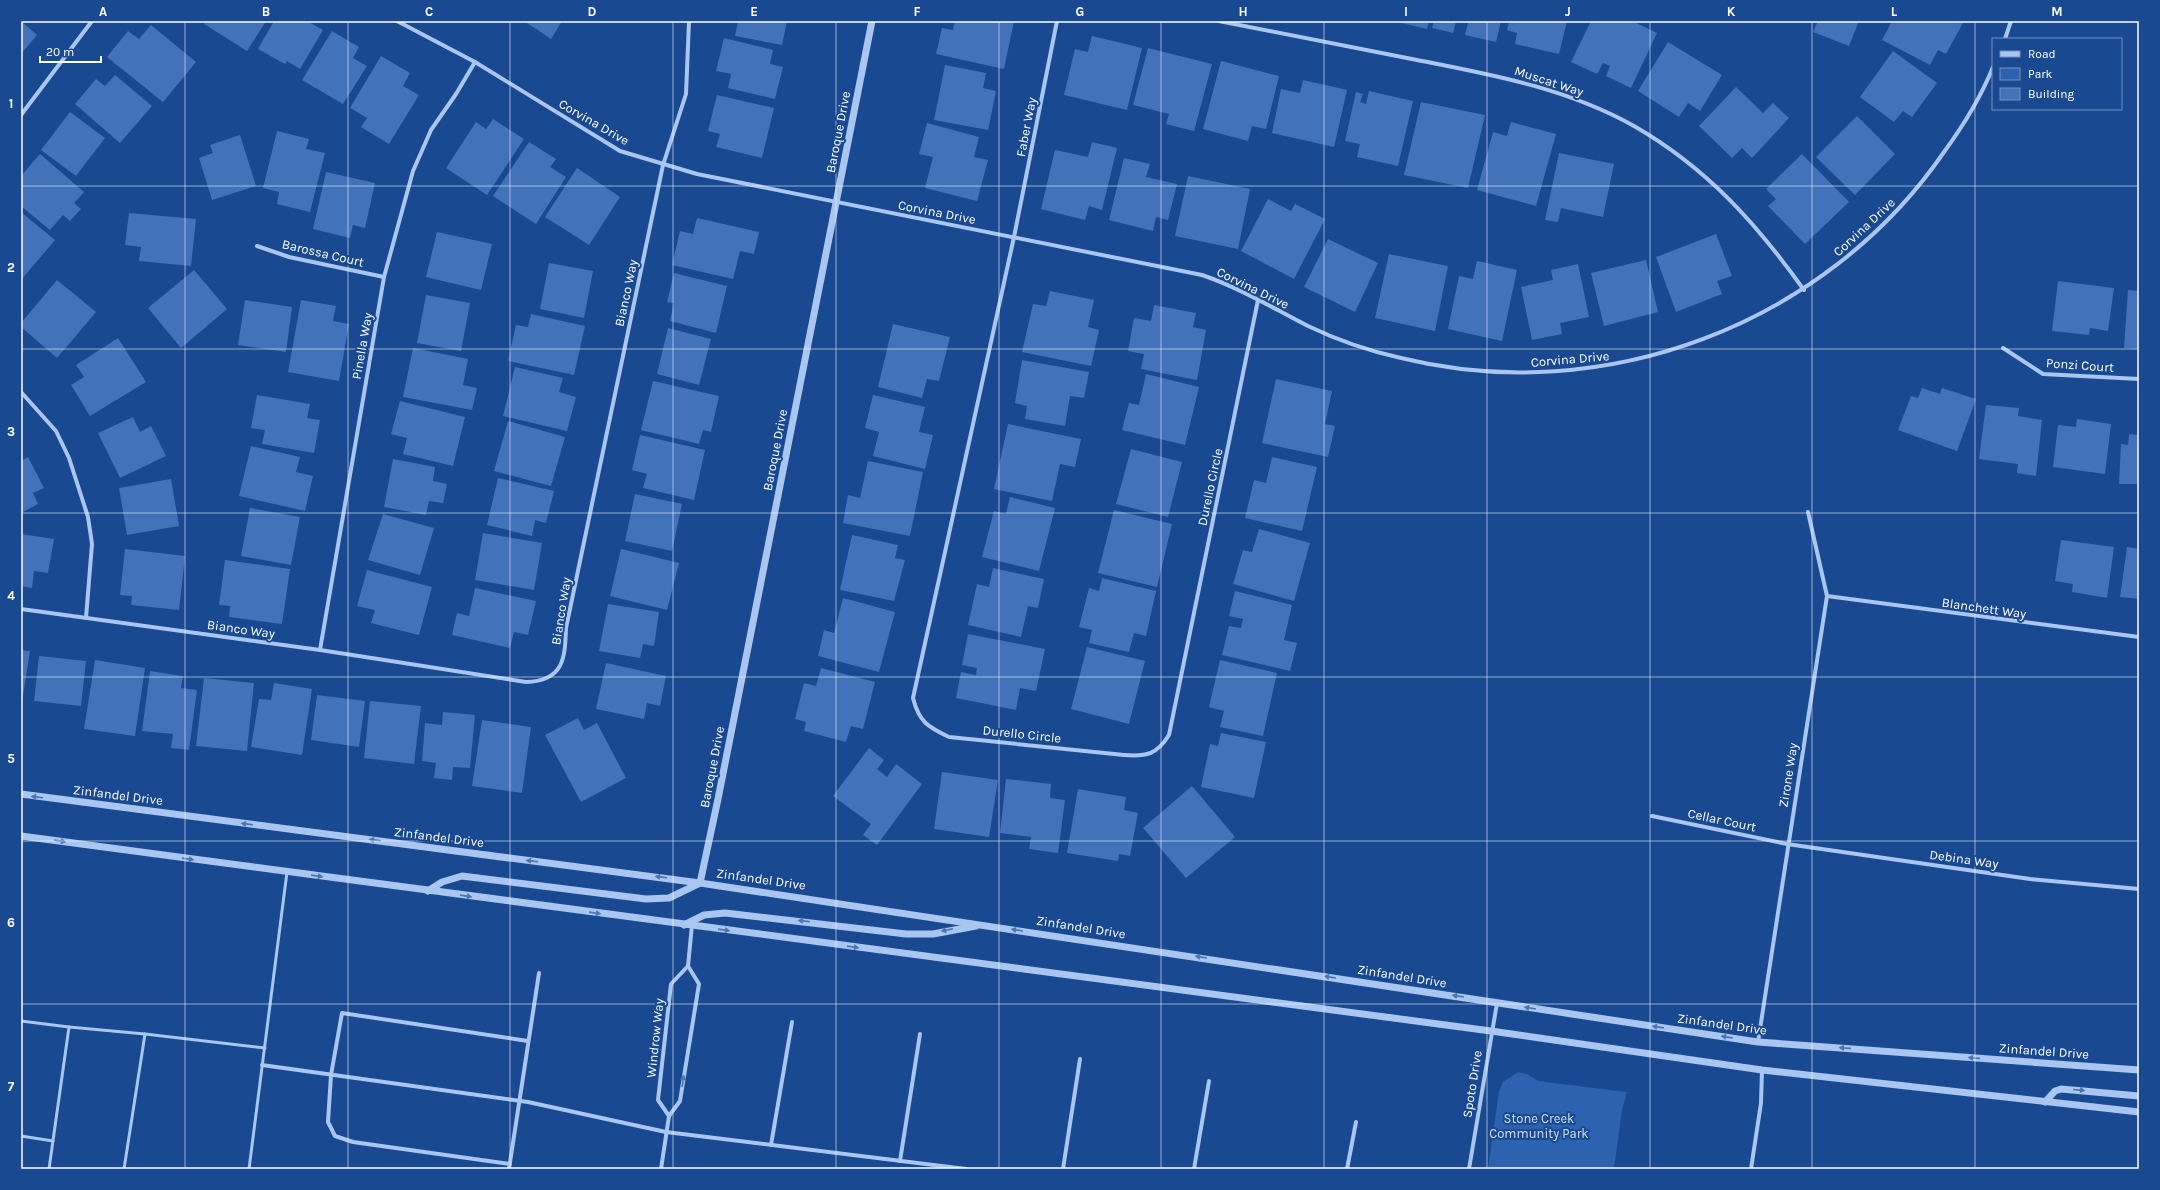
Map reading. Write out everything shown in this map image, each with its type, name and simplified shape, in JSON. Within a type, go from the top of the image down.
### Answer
[{"type":"street","points":[[21,115],[92,21]]},
{"type":"street","name":"Corvina Drive","points":[[397,21],[475,62],[620,151],[663,165],[697,174],[1202,275],[1230,285],[1309,326],[1345,341],[1400,358],[1437,366],[1514,373],[1571,371],[1646,358],[1702,341],[1741,324],[1804,290],[1865,243],[1892,217],[1930,173],[1963,126],[1992,69]]},
{"type":"street","name":"Bianco Way","points":[[21,610],[320,650],[526,682],[537,682],[547,678],[557,671],[564,658],[566,628],[663,165],[686,94],[689,21]]},
{"type":"street","name":"Baroque Drive","points":[[700,882],[718,799],[872,21]]},
{"type":"street","name":"Faber Way","points":[[1014,237],[1057,21]]},
{"type":"street","name":"Muscat Way","points":[[1219,21],[1521,81],[1590,105],[1634,126],[1675,153],[1707,178],[1743,211],[1774,248],[1804,290]]},
{"type":"street","points":[[2004,38],[2011,21]]},
{"type":"street","name":"Pinella Way","points":[[320,650],[384,277],[413,171],[431,130],[456,94],[475,62]]},
{"type":"street","name":"Durello Circle","points":[[1014,237],[913,698],[916,711],[924,723],[949,737],[1134,756],[1149,754],[1161,747],[1168,735],[1258,300]]},
{"type":"street","name":"Barossa Court","points":[[257,246],[290,257],[384,277]]},
{"type":"street","name":"Ponzi Court","points":[[2003,348],[2043,374],[2139,379]]},
{"type":"street","points":[[21,392],[56,432],[69,458],[88,517],[92,544],[86,618]]},
{"type":"street","name":"Zirone Way","points":[[1758,1042],[1787,844],[1827,596],[1808,512]]},
{"type":"street","name":"Blanchett Way","points":[[1827,596],[2139,638]]},
{"type":"street","name":"Zinfandel Drive","points":[[21,794],[700,882],[1758,1042],[2139,1070]]},
{"type":"street","name":"Cellar Court","points":[[1652,816],[1787,844]]},
{"type":"street","points":[[21,836],[1491,1031],[1762,1070],[2139,1112]]},
{"type":"street","name":"Debina Way","points":[[1787,844],[2030,879],[2139,889]]},
{"type":"street","points":[[428,891],[442,882],[462,876],[646,899],[669,898],[700,882]]},
{"type":"street","points":[[688,925],[704,915],[725,912],[906,934],[932,934],[986,925]]},
{"type":"street","points":[[661,1169],[669,1116],[680,1101],[699,984],[688,966],[688,925]]},
{"type":"street","name":"Windrow Way","points":[[669,1116],[658,1100],[671,984],[688,966]]},
{"type":"street","points":[[509,1169],[539,973]]},
{"type":"street","name":"Spoto Drive","points":[[1469,1169],[1497,1002]]},
{"type":"street","points":[[510,1164],[353,1142],[335,1136],[328,1122],[331,1075],[342,1013],[528,1041]]},
{"type":"street","points":[[771,1145],[792,1022]]},
{"type":"street","points":[[900,1161],[920,1034]]},
{"type":"street","points":[[1063,1169],[1080,1059]]},
{"type":"street","points":[[262,1065],[519,1100],[666,1132],[966,1169]]},
{"type":"street","points":[[1751,1169],[1760,1103],[1762,1070]]},
{"type":"street","points":[[1194,1169],[1209,1081]]},
{"type":"street","points":[[2045,1102],[2054,1091],[2061,1089],[2139,1096]]},
{"type":"street","points":[[1347,1169],[1356,1122]]},
{"type":"lane","points":[[249,1169],[287,872]]},
{"type":"lane","points":[[21,1021],[264,1048]]},
{"type":"lane","points":[[49,1169],[69,1027]]},
{"type":"lane","points":[[124,1169],[145,1034]]},
{"type":"lane","points":[[21,1136],[53,1141]]},
{"type":"green space","name":"Stone Creek Community Park","points":[[1518,1072],[1527,1074],[1538,1081],[1627,1092],[1622,1110],[1614,1169],[1488,1169],[1499,1091],[1503,1082]]},
{"type":"building","points":[[21,21],[37,35],[21,54]]},
{"type":"building","points":[[206,21],[266,21],[247,51],[204,24]]},
{"type":"building","points":[[274,21],[307,21],[323,30],[300,69],[287,61],[285,64],[258,49]]},
{"type":"building","points":[[524,21],[562,21],[551,39]]},
{"type":"building","points":[[738,21],[787,21],[782,45],[735,36]]},
{"type":"building","points":[[955,21],[1014,21],[1004,69],[936,54],[942,28],[953,30]]},
{"type":"building","points":[[1393,21],[1429,21],[1427,29]]},
{"type":"building","points":[[1434,21],[1456,21],[1453,33],[1432,28]]},
{"type":"building","points":[[1461,21],[1501,21],[1496,42],[1465,35],[1468,23]]},
{"type":"building","points":[[1509,21],[1567,21],[1559,54],[1515,44],[1517,33],[1507,30]]},
{"type":"building","points":[[1591,21],[1632,21],[1657,33],[1631,88],[1606,76],[1610,66],[1603,63],[1597,74],[1571,62]]},
{"type":"building","points":[[1818,21],[1859,21],[1849,46],[1813,32]]},
{"type":"building","points":[[1892,21],[1964,21],[1946,54],[1938,50],[1930,65],[1882,40]]},
{"type":"building","points":[[151,25],[196,62],[163,102],[107,57],[128,31],[139,39]]},
{"type":"building","points":[[332,31],[359,47],[353,58],[367,66],[343,104],[302,80]]},
{"type":"building","points":[[1092,36],[1142,48],[1127,110],[1064,95],[1075,49],[1088,52]]},
{"type":"building","points":[[724,38],[773,50],[770,64],[783,67],[775,99],[728,88],[731,74],[716,71]]},
{"type":"building","points":[[1668,42],[1722,75],[1700,111],[1688,103],[1679,117],[1638,91]]},
{"type":"building","points":[[1148,48],[1212,64],[1194,131],[1166,124],[1169,114],[1133,105]]},
{"type":"building","points":[[1893,51],[1937,83],[1912,117],[1903,111],[1894,122],[1860,97]]},
{"type":"building","points":[[381,56],[410,73],[403,86],[419,95],[389,144],[361,127],[367,118],[350,108]]},
{"type":"building","points":[[1221,61],[1279,76],[1266,129],[1252,126],[1248,141],[1203,129]]},
{"type":"building","points":[[945,65],[986,73],[983,88],[996,91],[988,130],[934,120]]},
{"type":"building","points":[[115,75],[152,106],[120,143],[75,104],[96,79],[105,86]]},
{"type":"building","points":[[1303,80],[1347,90],[1334,147],[1272,133],[1281,89],[1300,93]]},
{"type":"building","points":[[1736,87],[1763,113],[1773,103],[1789,118],[1752,158],[1742,148],[1732,158],[1699,126]]},
{"type":"building","points":[[1369,91],[1413,101],[1398,166],[1357,157],[1360,144],[1345,141],[1356,92],[1363,94],[1360,102],[1366,104]]},
{"type":"building","points":[[717,95],[774,108],[762,158],[716,147],[720,134],[708,131]]},
{"type":"building","points":[[1421,102],[1485,115],[1468,188],[1404,175]]},
{"type":"building","points":[[70,112],[105,138],[76,176],[41,150]]},
{"type":"building","points":[[1857,116],[1895,154],[1855,195],[1816,157]]},
{"type":"building","points":[[493,119],[524,139],[487,195],[446,168],[476,122],[486,129]]},
{"type":"building","points":[[1511,122],[1556,134],[1536,206],[1477,190],[1493,132],[1507,136]]},
{"type":"building","points":[[927,123],[979,137],[974,157],[988,160],[977,201],[925,188],[933,157],[919,154]]},
{"type":"building","points":[[277,131],[309,139],[306,149],[325,153],[310,212],[277,204],[279,192],[263,188]]},
{"type":"building","points":[[240,135],[256,186],[212,200],[199,158],[213,153],[210,145]]},
{"type":"building","points":[[529,142],[556,159],[550,167],[566,177],[536,224],[493,196]]},
{"type":"building","points":[[1092,142],[1117,148],[1102,210],[1089,206],[1085,220],[1041,209],[1055,150],[1088,157]]},
{"type":"building","points":[[1559,153],[1614,164],[1603,217],[1561,208],[1558,222],[1545,220]]},
{"type":"building","points":[[40,154],[84,192],[74,203],[81,209],[70,221],[63,215],[50,230],[21,206],[21,176]]},
{"type":"building","points":[[1802,154],[1849,202],[1805,244],[1768,206],[1776,199],[1766,189]]},
{"type":"building","points":[[1124,158],[1150,164],[1146,177],[1177,184],[1168,220],[1156,217],[1153,231],[1109,220]]},
{"type":"building","points":[[577,168],[620,197],[589,245],[545,217]]},
{"type":"building","points":[[326,172],[375,183],[365,228],[353,225],[350,238],[313,229]]},
{"type":"building","points":[[1188,176],[1250,189],[1238,249],[1175,236]]},
{"type":"building","points":[[1268,199],[1291,211],[1295,204],[1325,219],[1294,279],[1241,251]]},
{"type":"building","points":[[21,212],[55,240],[21,280]]},
{"type":"building","points":[[129,213],[196,219],[191,266],[139,261],[141,247],[125,245]]},
{"type":"building","points":[[697,218],[759,232],[754,254],[740,251],[733,279],[672,265],[680,231],[693,234]]},
{"type":"building","points":[[437,232],[492,244],[481,290],[426,277]]},
{"type":"building","points":[[1716,234],[1732,276],[1717,281],[1722,294],[1676,312],[1656,257]]},
{"type":"building","points":[[1328,239],[1378,263],[1355,312],[1304,287]]},
{"type":"building","points":[[1389,254],[1448,266],[1435,331],[1375,318]]},
{"type":"building","points":[[1646,260],[1658,312],[1604,326],[1591,273]]},
{"type":"building","points":[[1477,261],[1517,270],[1502,341],[1448,329],[1459,276],[1473,279]]},
{"type":"building","points":[[549,263],[593,271],[584,318],[540,309]]},
{"type":"building","points":[[1578,264],[1589,317],[1560,323],[1562,334],[1532,340],[1521,287],[1553,280],[1551,270]]},
{"type":"building","points":[[194,270],[227,309],[181,348],[148,308]]},
{"type":"building","points":[[674,273],[727,286],[716,333],[670,321],[674,303],[667,302]]},
{"type":"building","points":[[57,280],[96,312],[57,358],[21,327],[21,323]]},
{"type":"building","points":[[2058,281],[2114,288],[2108,331],[2090,328],[2089,335],[2052,331]]},
{"type":"building","points":[[2128,290],[2139,291],[2139,349],[2124,348]]},
{"type":"building","points":[[1050,291],[1094,300],[1088,327],[1099,330],[1091,366],[1022,352],[1033,304],[1046,306]]},
{"type":"building","points":[[426,295],[470,303],[461,351],[417,343]]},
{"type":"building","points":[[245,300],[292,307],[286,352],[238,345]]},
{"type":"building","points":[[301,300],[336,306],[333,321],[349,324],[339,381],[288,372]]},
{"type":"building","points":[[1154,305],[1196,313],[1193,327],[1206,330],[1197,380],[1141,369],[1144,354],[1128,351],[1134,318],[1151,321]]},
{"type":"building","points":[[531,314],[585,326],[574,375],[508,361],[516,325],[528,327]]},
{"type":"building","points":[[893,324],[950,337],[939,381],[927,379],[922,398],[878,387]]},
{"type":"building","points":[[668,328],[711,339],[699,385],[657,374]]},
{"type":"building","points":[[118,338],[146,382],[90,416],[71,385],[84,377],[76,365]]},
{"type":"building","points":[[413,348],[468,359],[463,385],[477,388],[472,410],[403,397]]},
{"type":"building","points":[[1022,360],[1089,372],[1084,398],[1070,396],[1065,426],[1025,419],[1027,406],[1015,403]]},
{"type":"building","points":[[515,367],[563,378],[559,392],[576,397],[567,431],[503,416]]},
{"type":"building","points":[[1146,374],[1199,387],[1185,445],[1122,430],[1129,403],[1139,405]]},
{"type":"building","points":[[1276,379],[1332,391],[1325,424],[1335,426],[1328,457],[1262,443]]},
{"type":"building","points":[[653,381],[719,396],[711,432],[703,430],[699,444],[641,430]]},
{"type":"building","points":[[1922,388],[1940,394],[1942,388],[1976,399],[1957,451],[1898,430],[1911,396],[1918,398]]},
{"type":"building","points":[[257,395],[310,404],[307,418],[320,420],[314,453],[262,444],[265,430],[251,428]]},
{"type":"building","points":[[873,395],[925,407],[919,432],[933,435],[925,469],[873,456],[879,432],[865,428]]},
{"type":"building","points":[[400,401],[465,417],[453,466],[403,454],[407,438],[391,434]]},
{"type":"building","points":[[1986,405],[2019,408],[2018,416],[2042,420],[2036,476],[2017,473],[2018,464],[1979,459]]},
{"type":"building","points":[[133,417],[140,432],[151,426],[166,456],[120,478],[98,433]]},
{"type":"building","points":[[2077,419],[2111,424],[2105,474],[2053,467],[2058,425],[2076,427]]},
{"type":"building","points":[[508,421],[565,437],[551,486],[494,471]]},
{"type":"building","points":[[1008,424],[1081,439],[1075,467],[1060,464],[1052,501],[994,489]]},
{"type":"building","points":[[2129,434],[2139,435],[2139,484],[2119,484],[2121,444],[2128,445]]},
{"type":"building","points":[[640,435],[705,450],[694,500],[643,488],[647,474],[632,470]]},
{"type":"building","points":[[251,446],[300,457],[296,472],[313,476],[305,511],[239,496]]},
{"type":"building","points":[[1131,449],[1182,462],[1168,517],[1116,504]]},
{"type":"building","points":[[28,457],[44,488],[33,493],[38,504],[21,513],[21,461]]},
{"type":"building","points":[[1272,457],[1317,467],[1302,531],[1245,518],[1254,480],[1266,483]]},
{"type":"building","points":[[393,459],[435,467],[433,481],[447,484],[443,503],[429,501],[426,515],[384,507]]},
{"type":"building","points":[[868,461],[923,472],[910,536],[843,523],[848,495],[860,498]]},
{"type":"building","points":[[498,478],[554,491],[546,523],[535,520],[532,536],[487,525]]},
{"type":"building","points":[[171,479],[179,526],[127,535],[119,488]]},
{"type":"building","points":[[635,494],[682,504],[672,551],[625,541]]},
{"type":"building","points":[[1010,497],[1055,508],[1039,571],[982,557],[994,511],[1006,514]]},
{"type":"building","points":[[250,508],[300,517],[291,565],[241,556]]},
{"type":"building","points":[[1114,510],[1172,524],[1157,587],[1098,573]]},
{"type":"building","points":[[383,514],[434,528],[420,575],[368,560]]},
{"type":"building","points":[[1259,529],[1310,543],[1294,601],[1233,584],[1243,550],[1252,552]]},
{"type":"building","points":[[483,533],[542,543],[534,590],[475,580]]},
{"type":"building","points":[[21,534],[54,539],[48,573],[34,571],[32,588],[21,586]]},
{"type":"building","points":[[852,535],[898,545],[895,558],[905,560],[894,601],[840,590]]},
{"type":"building","points":[[2061,540],[2114,547],[2107,598],[2072,592],[2073,584],[2055,581]]},
{"type":"building","points":[[2127,547],[2139,549],[2139,599],[2120,597]]},
{"type":"building","points":[[125,549],[185,556],[179,610],[131,605],[132,596],[120,595]]},
{"type":"building","points":[[621,549],[679,563],[667,610],[610,596]]},
{"type":"building","points":[[225,560],[290,569],[282,624],[229,617],[230,606],[219,605]]},
{"type":"building","points":[[993,568],[1044,579],[1038,608],[1028,606],[1021,637],[968,625],[977,584],[989,587]]},
{"type":"building","points":[[367,570],[432,587],[419,635],[371,623],[375,610],[357,606]]},
{"type":"building","points":[[1102,578],[1156,591],[1146,636],[1134,633],[1129,652],[1089,643],[1092,630],[1079,627],[1089,588],[1099,591]]},
{"type":"building","points":[[475,588],[536,601],[528,635],[514,632],[510,648],[452,635],[457,613],[469,616]]},
{"type":"building","points":[[1235,591],[1292,605],[1284,640],[1297,643],[1290,671],[1222,655],[1229,626],[1241,628],[1243,619],[1229,616]]},
{"type":"building","points":[[843,598],[895,612],[879,672],[818,656],[824,630],[834,633]]},
{"type":"building","points":[[608,604],[659,612],[654,646],[643,644],[640,658],[599,651]]},
{"type":"building","points":[[968,634],[1045,649],[1036,691],[1020,688],[1016,710],[956,698],[961,672],[976,675],[977,668],[962,665]]},
{"type":"building","points":[[1087,647],[1145,661],[1129,724],[1071,709]]},
{"type":"building","points":[[21,650],[30,651],[22,702],[21,702]]},
{"type":"building","points":[[39,656],[86,661],[81,706],[34,701]]},
{"type":"building","points":[[95,660],[145,668],[135,736],[84,729]]},
{"type":"building","points":[[1220,660],[1277,673],[1263,736],[1220,727],[1224,711],[1209,707]]},
{"type":"building","points":[[606,663],[666,676],[660,706],[647,703],[644,719],[596,709]]},
{"type":"building","points":[[821,668],[875,682],[863,729],[851,726],[846,742],[804,731],[806,722],[795,719],[804,683],[816,686]]},
{"type":"building","points":[[150,671],[183,676],[181,688],[197,690],[189,750],[171,748],[173,734],[142,731]]},
{"type":"building","points":[[204,678],[254,683],[247,751],[196,746]]},
{"type":"building","points":[[274,683],[312,689],[302,755],[251,747],[259,699],[271,700]]},
{"type":"building","points":[[317,695],[365,701],[359,747],[311,740]]},
{"type":"building","points":[[370,701],[421,706],[414,764],[364,758]]},
{"type":"building","points":[[443,712],[475,715],[470,768],[453,767],[452,780],[434,778],[436,763],[422,761],[425,723],[442,725]]},
{"type":"building","points":[[578,718],[584,730],[597,723],[626,778],[581,802],[545,735]]},
{"type":"building","points":[[482,720],[531,727],[522,793],[472,786]]},
{"type":"building","points":[[1221,733],[1266,742],[1254,798],[1201,787],[1210,744],[1218,746]]},
{"type":"building","points":[[869,748],[884,760],[877,769],[887,777],[896,764],[922,784],[877,845],[863,835],[871,824],[833,796]]},
{"type":"building","points":[[942,772],[998,780],[989,837],[934,829]]},
{"type":"building","points":[[1006,779],[1051,784],[1050,798],[1065,800],[1058,853],[1029,849],[1031,837],[1000,833]]},
{"type":"building","points":[[1192,786],[1235,837],[1186,878],[1143,828]]},
{"type":"building","points":[[1078,789],[1126,797],[1124,810],[1138,813],[1130,856],[1119,854],[1118,861],[1067,853]]}]
